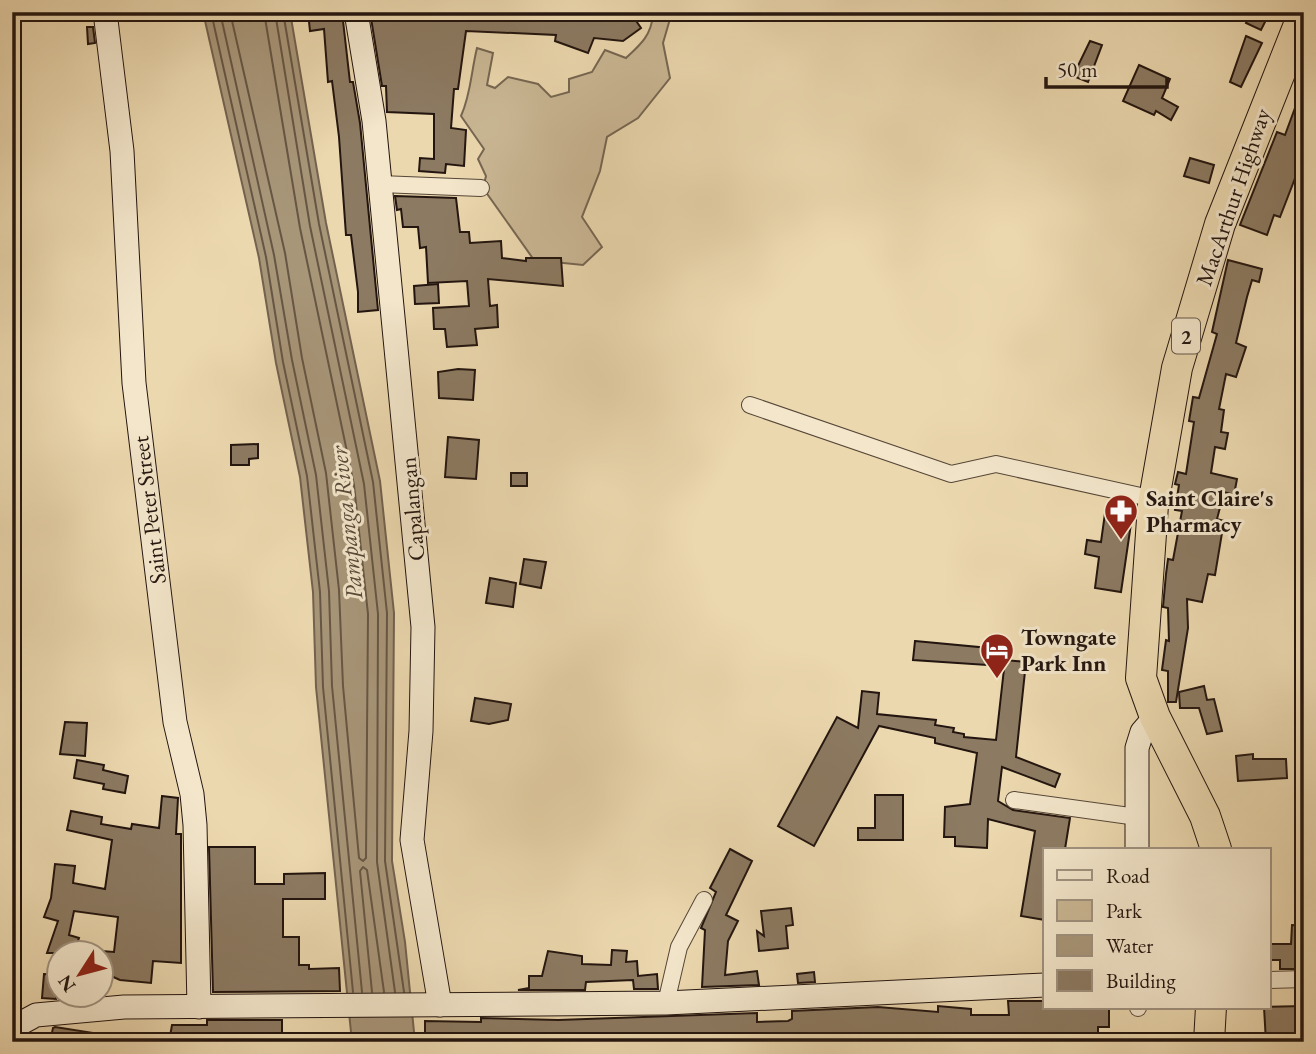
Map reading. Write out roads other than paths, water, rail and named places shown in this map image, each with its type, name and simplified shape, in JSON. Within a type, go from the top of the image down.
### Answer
[{"type":"highway","name":"MacArthur Highway","points":[[1216,848],[1205,816],[1155,717],[1141,678],[1154,499],[1177,368],[1216,237],[1304,12]]},
{"type":"highway","points":[[1209,1042],[1211,1009]]},
{"type":"main road","name":"Saint Peter Street","points":[[105,12],[122,151],[134,383],[175,722],[192,794],[195,825],[199,1007]]},
{"type":"main road","name":"Capalangan","points":[[356,12],[374,121],[423,627],[421,732],[411,817],[431,1004]]},
{"type":"main road","points":[[1137,848],[1137,748],[1142,732],[1155,717]]},
{"type":"main road","points":[[18,1030],[51,1013],[124,1007],[344,1003],[666,1003],[1043,985]]},
{"type":"street","points":[[380,184],[481,188]]},
{"type":"street","points":[[750,405],[951,474],[996,464],[1154,499]]},
{"type":"street","points":[[1014,800],[1136,817]]},
{"type":"street","points":[[666,1003],[681,941],[704,900]]},
{"type":"street","points":[[1270,980],[1304,979]]},
{"type":"water","name":"Pampanga River","points":[[203,12],[290,12],[326,223],[380,481],[394,613],[392,861],[405,942],[415,1042],[352,1042],[316,687],[313,592],[300,477],[276,363],[259,258]]},
{"type":"place","name":"Saint Claire's Pharmacy","points":[[1121,541]]},
{"type":"place","name":"Towngate Park Inn","points":[[997,680]]}]
